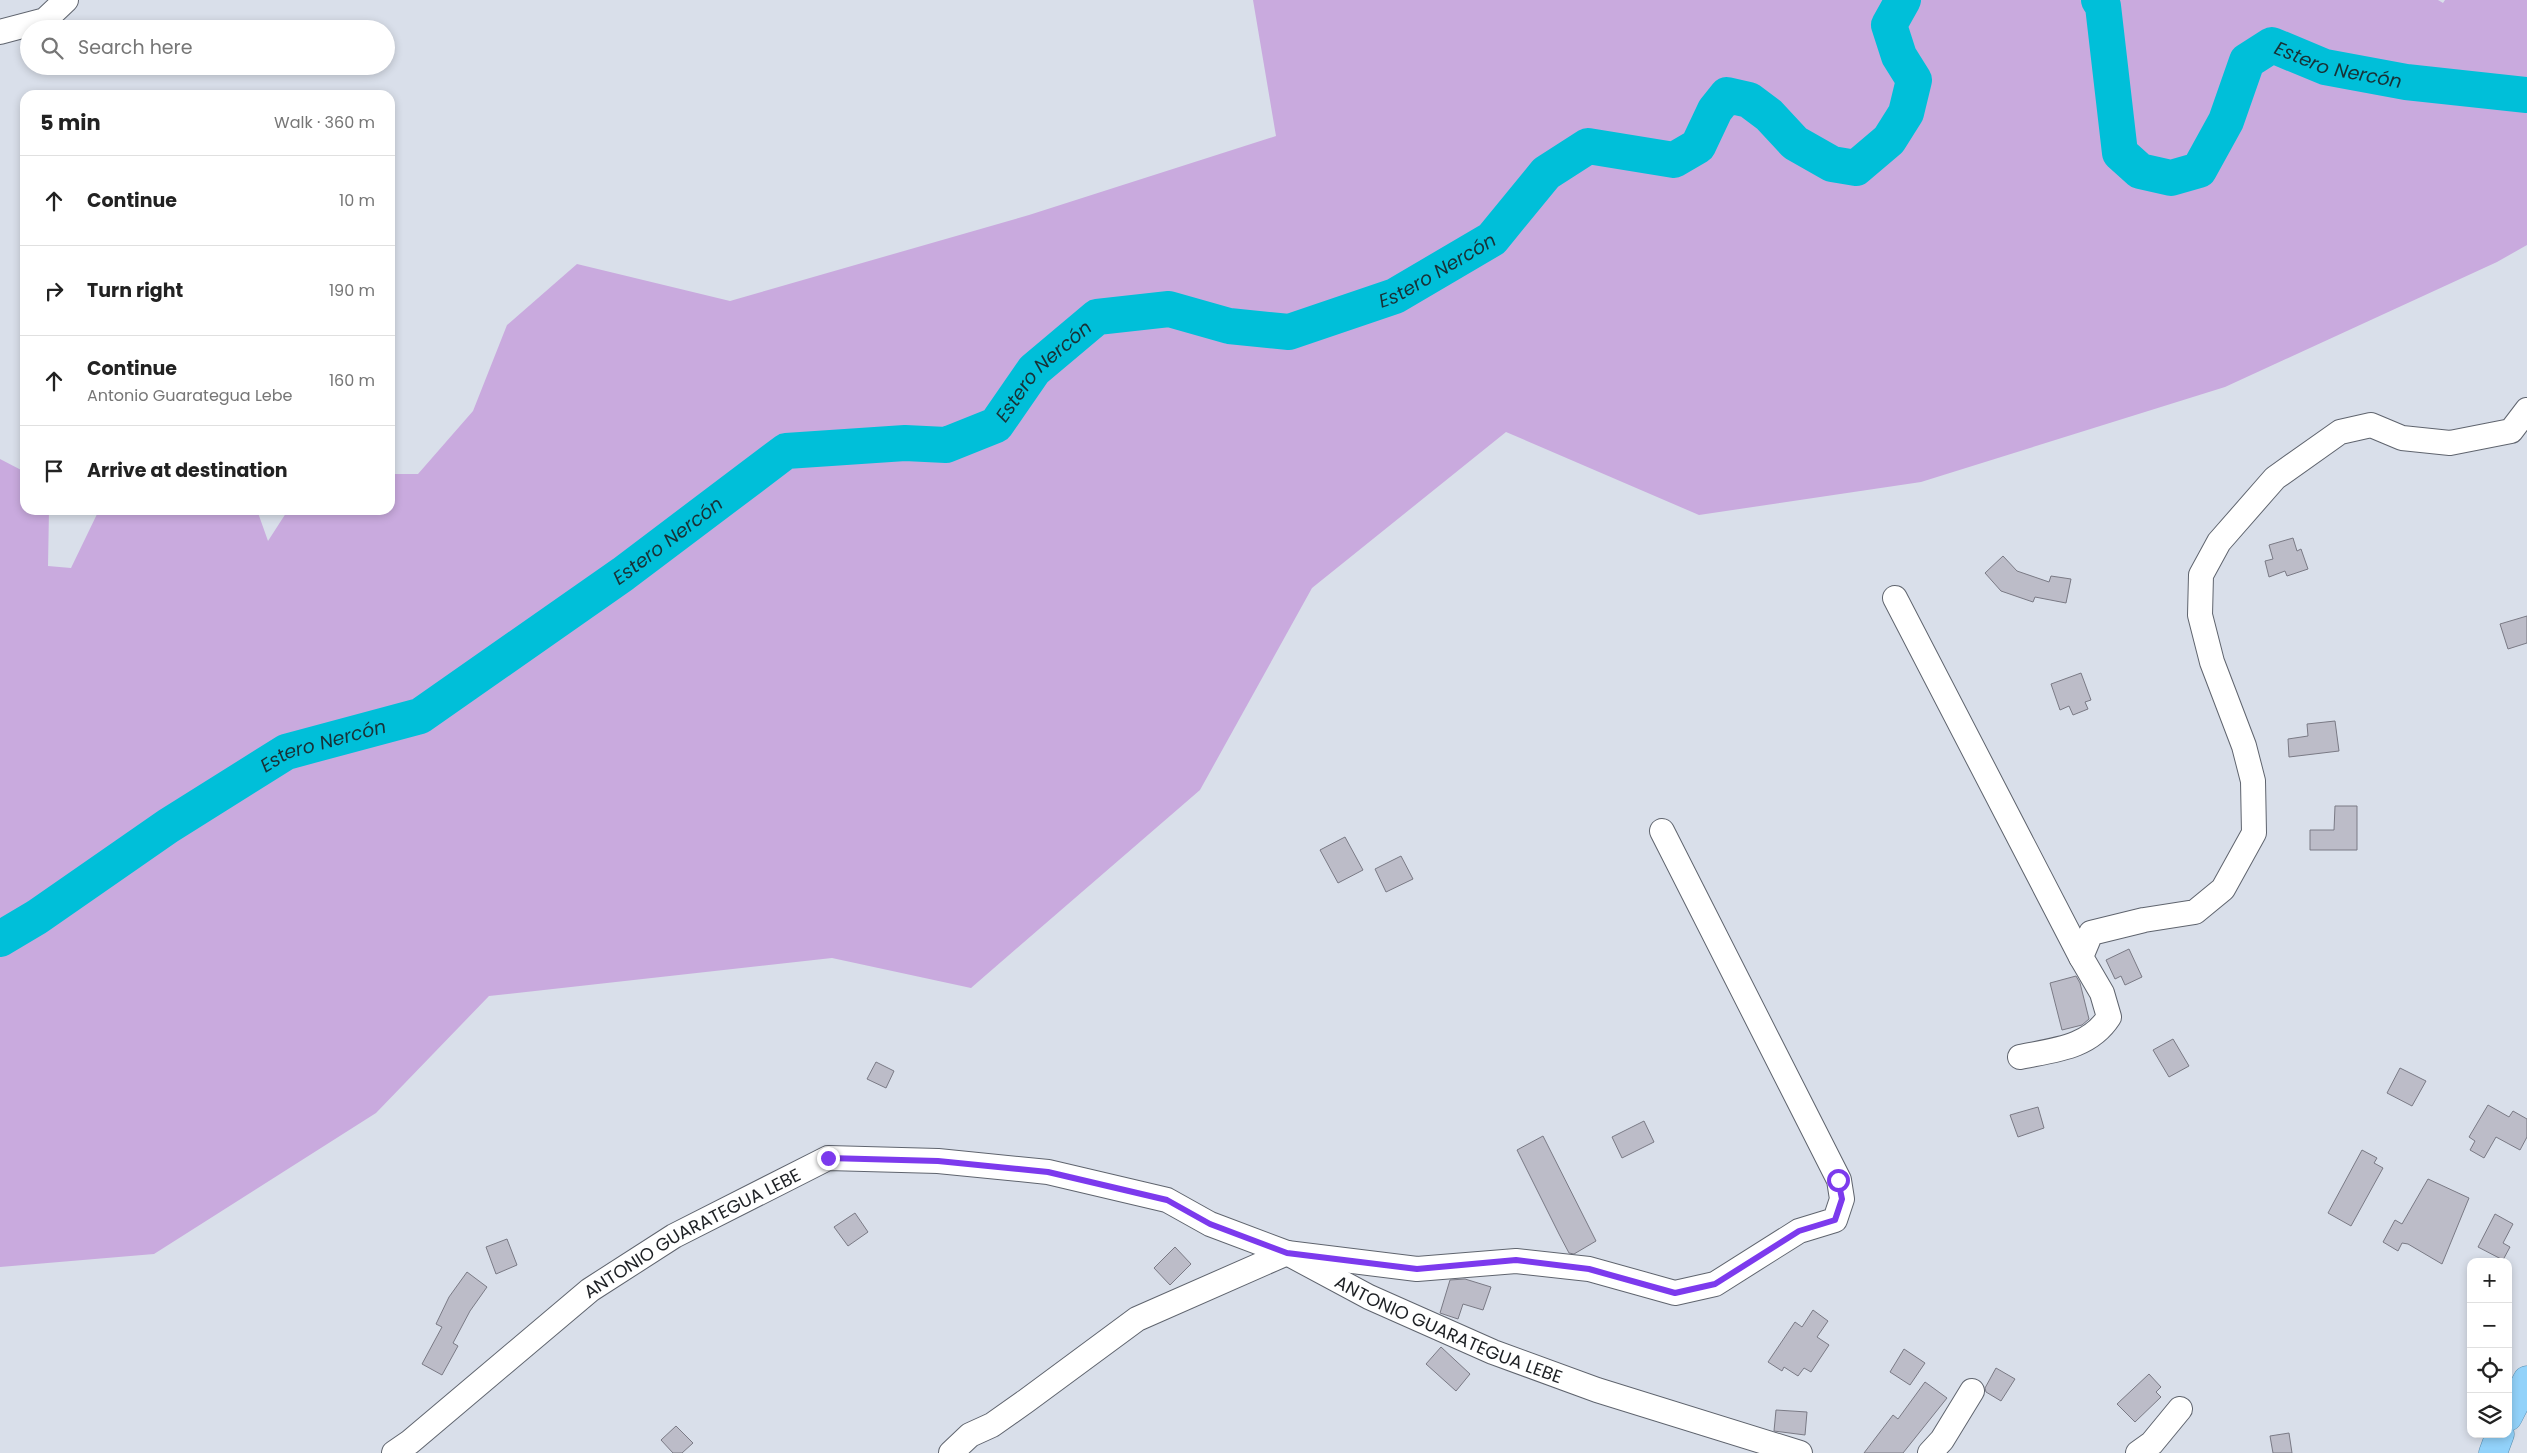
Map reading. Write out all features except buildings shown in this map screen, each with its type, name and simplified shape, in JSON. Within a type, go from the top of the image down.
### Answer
[{"type":"highway","points":[[2512,1409],[2527,1380]]},
{"type":"highway","points":[[2493,1453],[2499,1438]]},
{"type":"street","points":[[45,20],[66,0]]},
{"type":"street","points":[[0,32],[20,27]]},
{"type":"street","points":[[2081,957],[2091,932],[2144,920],[2195,912],[2223,889],[2254,832],[2253,781],[2244,746],[2212,662],[2200,615],[2201,575],[2219,542],[2275,478],[2340,432],[2371,425],[2402,438],[2450,444],[2511,430],[2527,410]]},
{"type":"street","points":[[1895,598],[2081,957],[2102,993],[2109,1016],[2101,1029],[2076,1046],[2020,1057]]},
{"type":"street","points":[[951,1453],[970,1435],[992,1425],[1137,1319],[1287,1253],[1417,1269],[1516,1260],[1589,1269],[1675,1293],[1715,1284],[1799,1231],[1835,1220],[1842,1199],[1838,1180],[1662,831]]},
{"type":"street","name":"ANTONIO GUARATEGUA LEBE","points":[[394,1453],[410,1442],[590,1290],[674,1236],[828,1158],[938,1161],[1048,1172],[1167,1200],[1210,1224],[1287,1253],[1369,1297],[1493,1352],[1606,1393],[1800,1453]]},
{"type":"street","points":[[1930,1453],[1942,1440],[1972,1391]]},
{"type":"street","points":[[2138,1453],[2152,1444],[2180,1409]]},
{"type":"shaded area","points":[[1253,0],[2438,0],[2443,3],[2445,0],[2527,0],[2527,245],[2497,262],[2225,387],[1921,482],[1699,515],[1506,432],[1312,588],[1200,790],[971,988],[832,958],[489,996],[376,1113],[154,1254],[0,1267],[0,459],[20,469],[20,515],[49,515],[48,566],[71,568],[97,515],[259,515],[268,541],[285,515],[395,515],[395,474],[418,474],[473,411],[507,325],[577,264],[730,301],[1029,215],[1276,136]]},
{"type":"waterway","name":"Estero Nercón","points":[[0,939],[37,917],[168,826],[286,752],[420,716],[623,574],[786,451],[905,443],[946,445],[996,425],[1034,370],[1097,317],[1169,309],[1229,326],[1289,332],[1395,296],[1492,239],[1546,173],[1588,146],[1674,160],[1698,146],[1715,110],[1727,95],[1749,100],[1769,115],[1795,143],[1832,164],[1856,168],[1889,140],[1906,113],[1914,80],[1899,56],[1889,25],[1903,0]]},
{"type":"waterway","name":"Estero Nercón","points":[[2099,0],[2103,6],[2120,153],[2140,171],[2171,178],[2199,170],[2226,121],[2247,61],[2272,45],[2325,67],[2406,82],[2527,95]]},
{"type":"route","points":[[828,1158],[938,1161],[1048,1172],[1167,1200],[1210,1224],[1287,1253],[1417,1269],[1516,1260],[1589,1269],[1675,1293],[1715,1284],[1799,1231],[1835,1220],[1842,1199],[1838,1180]]}]
